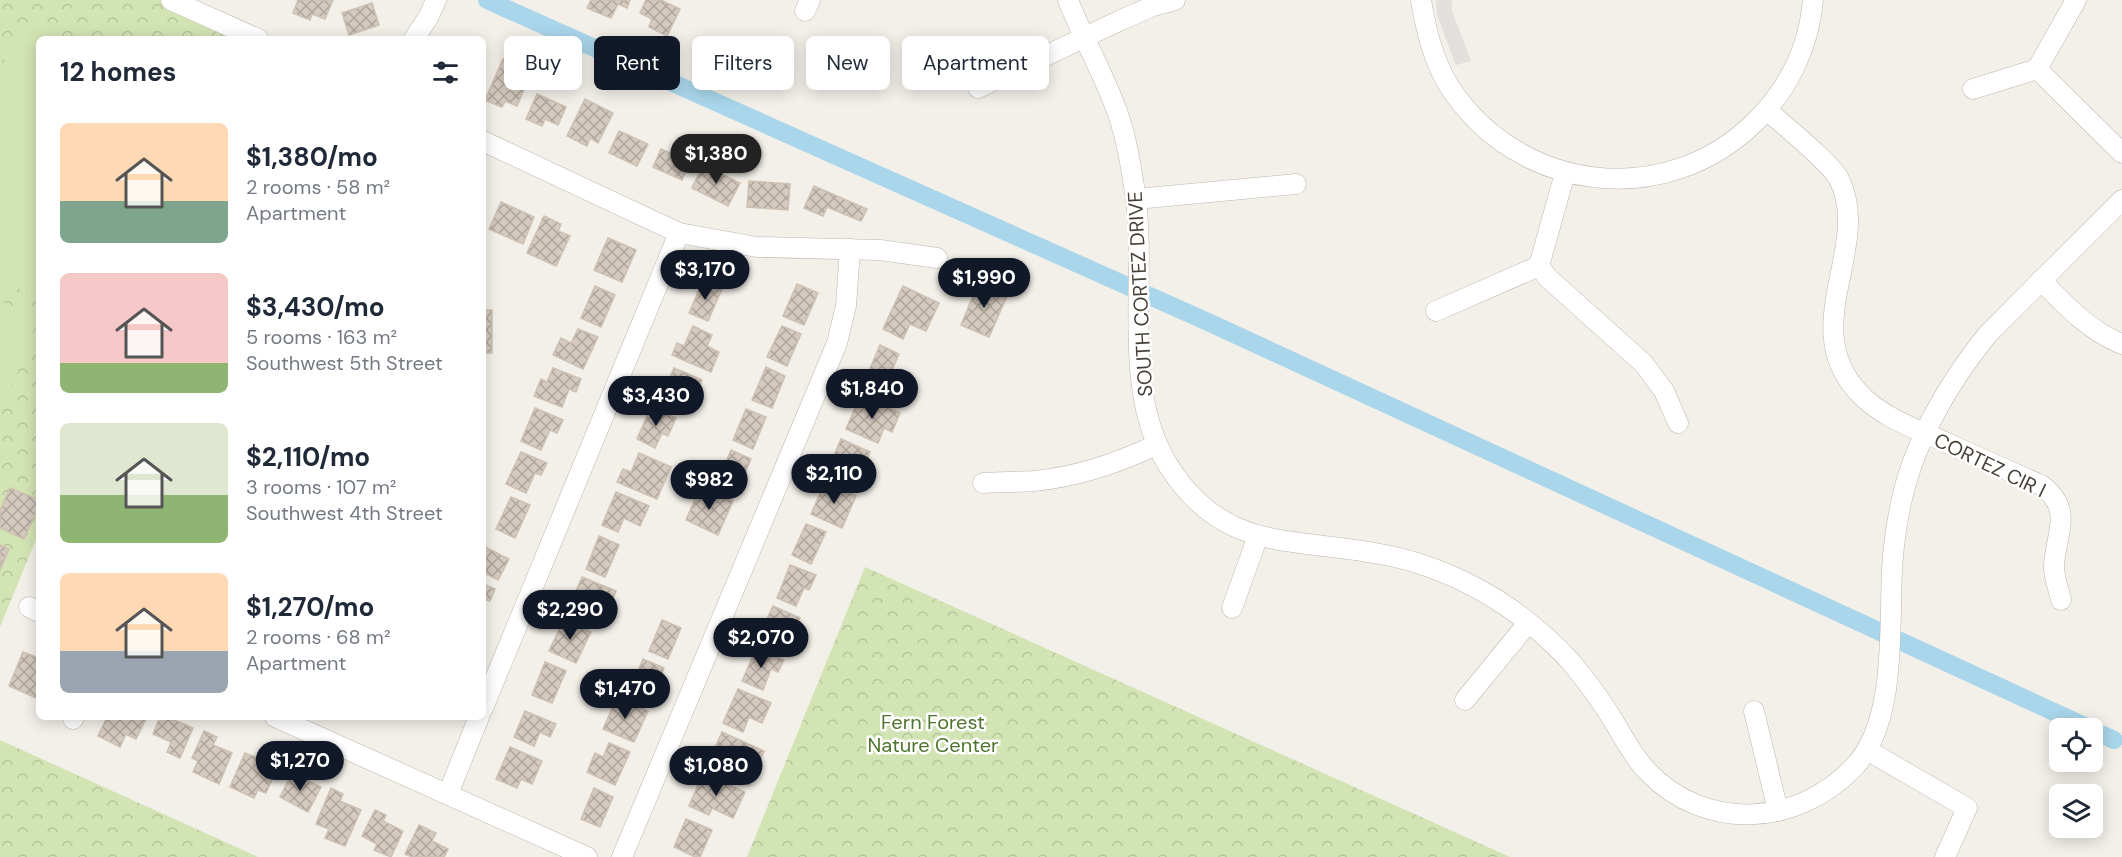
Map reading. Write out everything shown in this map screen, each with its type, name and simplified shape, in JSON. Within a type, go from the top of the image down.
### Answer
[{"type":"street","points":[[171,0],[251,36]]},
{"type":"street","points":[[416,36],[436,0]]},
{"type":"street","name":"SOUTH CORTEZ DRIVE","points":[[1068,0],[1119,119],[1127,149],[1136,199],[1144,394],[1156,445],[1178,481],[1197,502],[1223,520],[1258,536],[1282,542],[1382,554],[1430,567],[1477,588],[1505,605],[1572,663],[1603,704],[1637,760],[1648,773],[1672,793],[1714,812],[1747,815],[1779,811],[1804,804],[1829,788],[1854,767],[1867,750],[1878,724],[1884,698],[1892,564],[1901,503],[1912,465],[1926,434],[1949,388],[1988,334],[2122,200]]},
{"type":"street","points":[[1049,55],[1121,20],[1153,6],[1174,0]]},
{"type":"street","points":[[1421,0],[1426,30],[1435,58],[1449,85],[1466,109],[1487,130],[1511,148],[1537,162],[1592,178],[1620,179],[1647,177],[1675,171],[1701,161],[1725,147],[1747,130],[1767,110],[1783,89],[1796,65],[1806,40],[1813,0]]},
{"type":"street","points":[[1973,89],[2037,69],[2076,0]]},
{"type":"street","points":[[2037,69],[2122,153]]},
{"type":"street","name":"CORTEZ CIR I","points":[[1767,110],[1830,167],[1837,175],[1844,194],[1848,210],[1847,228],[1832,328],[1834,345],[1845,374],[1861,395],[1880,410],[1926,434],[2041,485],[2051,492],[2061,508],[2062,518],[2054,569],[2061,600]]},
{"type":"street","points":[[486,142],[680,233],[757,247],[880,250],[937,258]]},
{"type":"street","points":[[1539,266],[1565,172]]},
{"type":"street","points":[[1136,199],[1296,184]]},
{"type":"street","points":[[486,701],[680,233]]},
{"type":"street","points":[[622,857],[837,343],[846,306],[849,249]]},
{"type":"street","points":[[1436,311],[1539,266]]},
{"type":"street","points":[[1539,266],[1548,278],[1643,363],[1664,391],[1678,423]]},
{"type":"street","points":[[2041,280],[2084,322],[2122,344]]},
{"type":"street","points":[[982,483],[1035,481],[1072,474],[1138,454],[1156,445]]},
{"type":"street","points":[[1232,608],[1258,536]]},
{"type":"street","points":[[1465,700],[1528,623]]},
{"type":"street","points":[[1754,711],[1779,811]]},
{"type":"street","points":[[283,720],[587,857]]},
{"type":"street","points":[[448,794],[478,720]]},
{"type":"street","points":[[1867,750],[1967,808],[1945,857]]},
{"type":"green space","points":[[0,0],[160,0],[241,36],[36,36],[36,539],[0,627]]},
{"type":"green space","points":[[20,21],[58,36],[36,36],[36,296],[0,281],[0,71]]},
{"type":"green space","points":[[0,301],[36,316],[36,325],[0,416]]},
{"type":"green space","name":"Fern Forest Nature Center","points":[[865,567],[1510,857],[747,857]]},
{"type":"green space","points":[[0,740],[258,857],[0,857]]},
{"type":"shaded area","points":[[1436,0],[1452,0],[1452,11],[1471,61],[1456,65],[1437,15]]},
{"type":"building","points":[[298,0],[333,0],[325,19],[312,14],[310,20],[293,13]]},
{"type":"building","points":[[591,0],[630,0],[627,8],[618,4],[611,18],[587,8]]},
{"type":"building","points":[[646,0],[661,0],[680,9],[667,36],[649,27],[652,19],[640,13]]},
{"type":"building","points":[[372,3],[379,25],[349,35],[342,13]]},
{"type":"building","points":[[504,59],[504,90],[524,90],[517,106],[505,101],[502,107],[486,100]]},
{"type":"building","points":[[537,94],[566,107],[558,125],[545,119],[542,126],[526,119]]},
{"type":"building","points":[[585,99],[613,113],[598,143],[590,138],[587,146],[567,136]]},
{"type":"building","points":[[619,131],[648,144],[637,166],[609,153]]},
{"type":"building","points":[[661,149],[690,162],[682,180],[653,167]]},
{"type":"building","points":[[703,165],[740,183],[728,206],[692,188]]},
{"type":"building","points":[[749,181],[790,184],[788,210],[747,207]]},
{"type":"building","points":[[814,186],[867,209],[861,221],[827,207],[823,216],[804,208]]},
{"type":"building","points":[[501,202],[534,217],[523,244],[489,229]]},
{"type":"building","points":[[544,216],[561,224],[558,231],[570,236],[556,266],[527,253]]},
{"type":"building","points":[[608,238],[636,250],[622,282],[594,270]]},
{"type":"building","points":[[703,281],[722,289],[708,321],[689,313]]},
{"type":"building","points":[[979,281],[1008,294],[989,337],[961,325]]},
{"type":"building","points":[[797,284],[818,293],[804,325],[783,316]]},
{"type":"building","points":[[595,286],[615,295],[601,327],[581,318]]},
{"type":"building","points":[[903,286],[939,303],[926,331],[910,324],[903,339],[883,329]]},
{"type":"building","points":[[486,310],[492,310],[492,353],[486,353]]},
{"type":"building","points":[[693,326],[712,335],[707,346],[719,352],[711,372],[672,355],[677,343],[684,346]]},
{"type":"building","points":[[782,326],[801,334],[787,366],[767,357]]},
{"type":"building","points":[[578,329],[598,337],[583,369],[553,355],[561,338],[571,343]]},
{"type":"building","points":[[880,345],[899,354],[882,393],[863,385]]},
{"type":"building","points":[[766,367],[785,376],[772,408],[752,400]]},
{"type":"building","points":[[553,368],[581,379],[576,392],[569,389],[562,407],[534,396],[541,379],[547,382]]},
{"type":"building","points":[[674,368],[702,380],[687,413],[653,398],[658,385],[665,388]]},
{"type":"building","points":[[860,396],[900,413],[892,432],[884,428],[878,443],[846,429]]},
{"type":"building","points":[[651,407],[676,418],[668,436],[662,433],[655,448],[637,439]]},
{"type":"building","points":[[535,408],[563,420],[557,433],[550,430],[541,450],[521,441]]},
{"type":"building","points":[[746,409],[766,417],[753,449],[733,440]]},
{"type":"building","points":[[841,439],[870,452],[856,485],[827,472]]},
{"type":"building","points":[[731,450],[751,459],[737,491],[709,479],[717,461],[725,464]]},
{"type":"building","points":[[521,452],[547,463],[541,475],[535,473],[526,493],[506,484]]},
{"type":"building","points":[[639,453],[671,467],[657,499],[617,482],[623,469],[631,472]]},
{"type":"building","points":[[825,482],[856,496],[842,528],[811,514]]},
{"type":"building","points":[[700,487],[733,501],[718,535],[686,520]]},
{"type":"building","points":[[10,488],[36,499],[36,512],[24,539],[0,528],[0,511]]},
{"type":"building","points":[[616,492],[649,506],[640,526],[624,518],[618,532],[602,525]]},
{"type":"building","points":[[511,497],[530,505],[515,538],[496,529]]},
{"type":"building","points":[[806,524],[826,532],[811,564],[792,555]]},
{"type":"building","points":[[599,536],[619,545],[605,577],[586,569]]},
{"type":"building","points":[[0,545],[9,549],[0,570]]},
{"type":"building","points":[[486,548],[509,559],[498,580],[486,574]]},
{"type":"building","points":[[790,565],[816,575],[809,590],[804,588],[796,606],[777,598]]},
{"type":"building","points":[[582,577],[616,591],[602,624],[568,610]]},
{"type":"building","points":[[486,585],[495,589],[490,601],[486,600]]},
{"type":"building","points":[[773,606],[800,618],[794,631],[787,627],[778,648],[758,639]]},
{"type":"building","points":[[564,619],[591,632],[576,663],[549,651]]},
{"type":"building","points":[[662,620],[681,628],[668,659],[649,651]]},
{"type":"building","points":[[756,649],[784,660],[778,672],[771,669],[763,690],[742,681]]},
{"type":"building","points":[[23,652],[36,657],[36,698],[9,686]]},
{"type":"building","points":[[643,659],[664,668],[650,702],[629,693]]},
{"type":"building","points":[[545,662],[566,671],[552,703],[532,695]]},
{"type":"building","points":[[738,689],[771,703],[762,723],[749,717],[743,732],[723,723]]},
{"type":"building","points":[[617,697],[648,711],[634,742],[603,729]]},
{"type":"building","points":[[525,711],[556,724],[550,737],[540,732],[534,746],[514,737]]},
{"type":"building","points":[[106,720],[146,720],[136,739],[126,734],[120,747],[98,736]]},
{"type":"building","points":[[159,720],[174,720],[193,728],[180,758],[167,752],[171,742],[153,734]]},
{"type":"building","points":[[204,731],[217,737],[213,745],[232,753],[219,784],[193,772],[198,761],[192,758]]},
{"type":"building","points":[[722,732],[764,751],[749,785],[707,766]]},
{"type":"building","points":[[609,743],[630,752],[615,785],[587,772],[595,753],[603,757]]},
{"type":"building","points":[[510,747],[542,761],[532,784],[521,779],[517,788],[496,779]]},
{"type":"building","points":[[245,753],[258,758],[255,764],[275,773],[266,793],[258,790],[254,798],[230,787]]},
{"type":"building","points":[[292,773],[321,787],[308,812],[280,797]]},
{"type":"building","points":[[703,773],[745,792],[733,818],[712,808],[709,815],[689,806]]},
{"type":"building","points":[[331,788],[343,794],[340,801],[361,810],[345,846],[325,838],[329,829],[316,824]]},
{"type":"building","points":[[594,788],[613,797],[600,827],[581,819]]},
{"type":"building","points":[[375,810],[386,815],[383,821],[403,831],[391,857],[374,850],[377,844],[362,836]]},
{"type":"building","points":[[686,819],[712,830],[700,857],[674,847]]},
{"type":"building","points":[[419,825],[436,833],[432,841],[448,849],[444,857],[412,857],[405,854]]},
{"type":"waterway","points":[[487,0],[1208,322],[2067,718]]},
{"type":"waterway","points":[[2103,735],[2114,740]]}]
